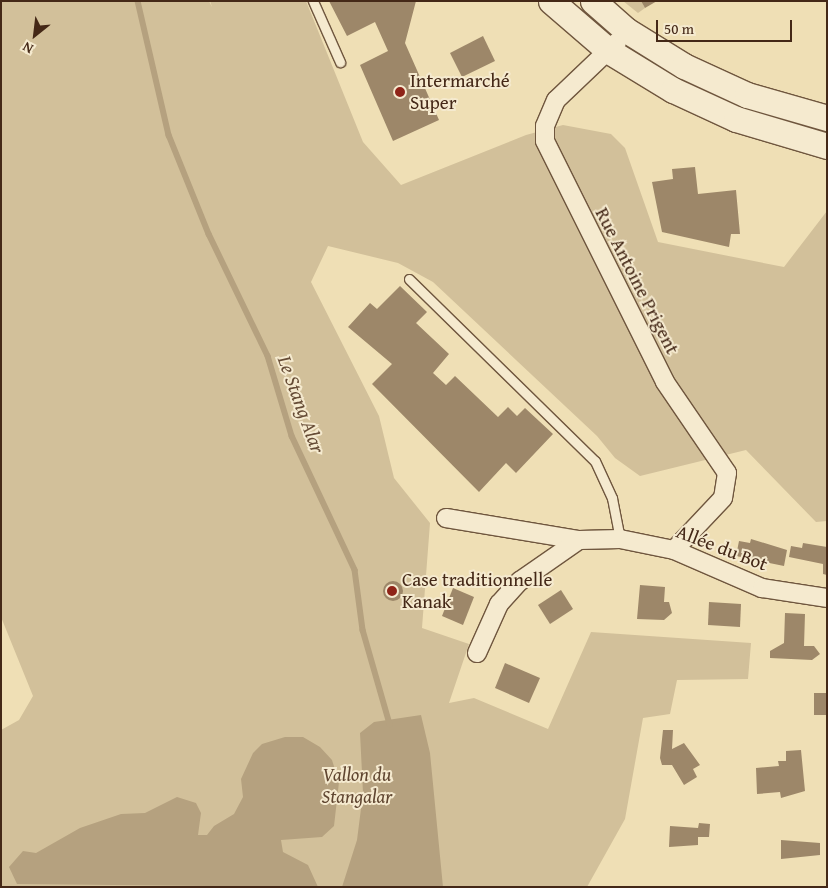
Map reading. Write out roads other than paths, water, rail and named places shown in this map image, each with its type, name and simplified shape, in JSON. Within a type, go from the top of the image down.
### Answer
[{"type":"main road","points":[[551,1],[609,51],[673,90],[736,119],[827,146]]},
{"type":"main road","points":[[593,1],[626,30],[684,66],[747,96],[827,118]]},
{"type":"street","name":"Rue Antoine Prigent","points":[[626,30],[609,51],[556,100],[544,126],[545,141],[665,382],[727,473],[723,498],[674,550]]},
{"type":"street","name":"Allée du Bot","points":[[446,518],[579,540],[620,539],[674,550],[762,588],[827,598]]},
{"type":"street","points":[[477,653],[499,604],[520,581],[579,540]]},
{"type":"lane","points":[[313,1],[340,62]]},
{"type":"lane","points":[[409,279],[595,461],[612,498],[620,539]]},
{"type":"waterway","name":"Le Stang Alar","points":[[138,1],[169,135],[209,234],[268,356],[292,436],[355,570],[363,630],[390,724]]},
{"type":"place","name":"Intermarché Super","points":[[400,92]]},
{"type":"place","name":"Case traditionnelle Kanak","points":[[392,591]]},
{"type":"park label","name":"Vallon du Stangalar","points":[[357,786]]}]
